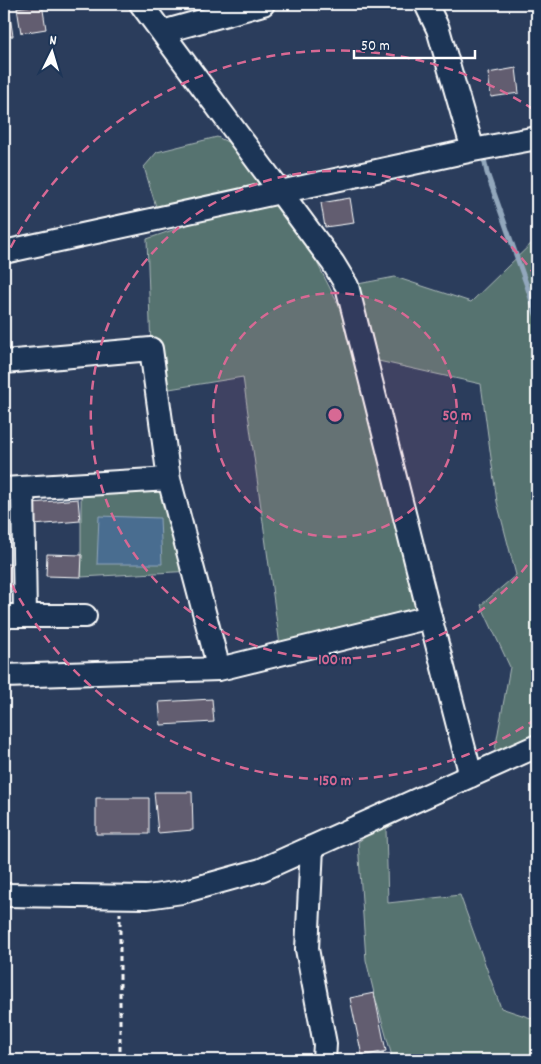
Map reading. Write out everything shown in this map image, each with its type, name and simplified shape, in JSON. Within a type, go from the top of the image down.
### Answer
[{"type":"street","points":[[141,4],[333,263],[347,286],[471,776]]},
{"type":"street","points":[[162,32],[263,4]]},
{"type":"street","points":[[426,4],[438,29],[473,150]]},
{"type":"street","points":[[4,252],[473,150],[537,138]]},
{"type":"street","points":[[4,362],[151,349],[169,479],[219,669]]},
{"type":"street","points":[[85,616],[14,616],[13,489],[169,479]]},
{"type":"street","points":[[4,676],[219,669],[430,617]]},
{"type":"street","points":[[4,895],[147,897],[182,892],[261,870],[537,746]]},
{"type":"street","points":[[312,847],[307,949],[325,1044],[324,1060]]},
{"type":"path","points":[[120,897],[120,1060]]},
{"type":"green space","points":[[217,137],[251,153],[267,188],[157,210],[144,167],[157,152]]},
{"type":"green space","points":[[281,192],[364,355],[347,286],[395,277],[471,302],[537,238],[537,745],[506,760],[386,829],[388,903],[460,895],[501,1008],[537,1020],[537,1060],[393,1060],[366,960],[358,842],[399,812],[492,766],[510,667],[481,605],[516,575],[497,502],[481,384],[365,358],[430,617],[281,653],[243,377],[157,391],[151,349],[147,239]]},
{"type":"green space","points":[[169,479],[193,571],[81,577],[81,485]]},
{"type":"water","points":[[99,516],[160,518],[162,564],[97,564]]},
{"type":"building","points":[[42,4],[46,29],[21,33],[17,8]]},
{"type":"building","points":[[4,10],[9,10],[13,36],[4,37]]},
{"type":"building","points":[[516,68],[519,93],[491,97],[488,73]]},
{"type":"building","points":[[350,198],[354,223],[325,227],[321,203]]},
{"type":"building","points":[[78,499],[80,521],[34,525],[32,503]]},
{"type":"building","points":[[47,554],[82,555],[81,577],[46,576]]},
{"type":"building","points":[[4,564],[16,564],[17,586],[4,586]]},
{"type":"building","points":[[212,699],[214,722],[161,725],[159,702]]},
{"type":"building","points":[[154,792],[192,792],[193,830],[158,833]]},
{"type":"building","points":[[96,798],[149,798],[149,834],[96,834]]},
{"type":"building","points":[[374,993],[386,1051],[362,1056],[350,998]]},
{"type":"waterway","points":[[483,154],[487,173],[537,318]]}]
